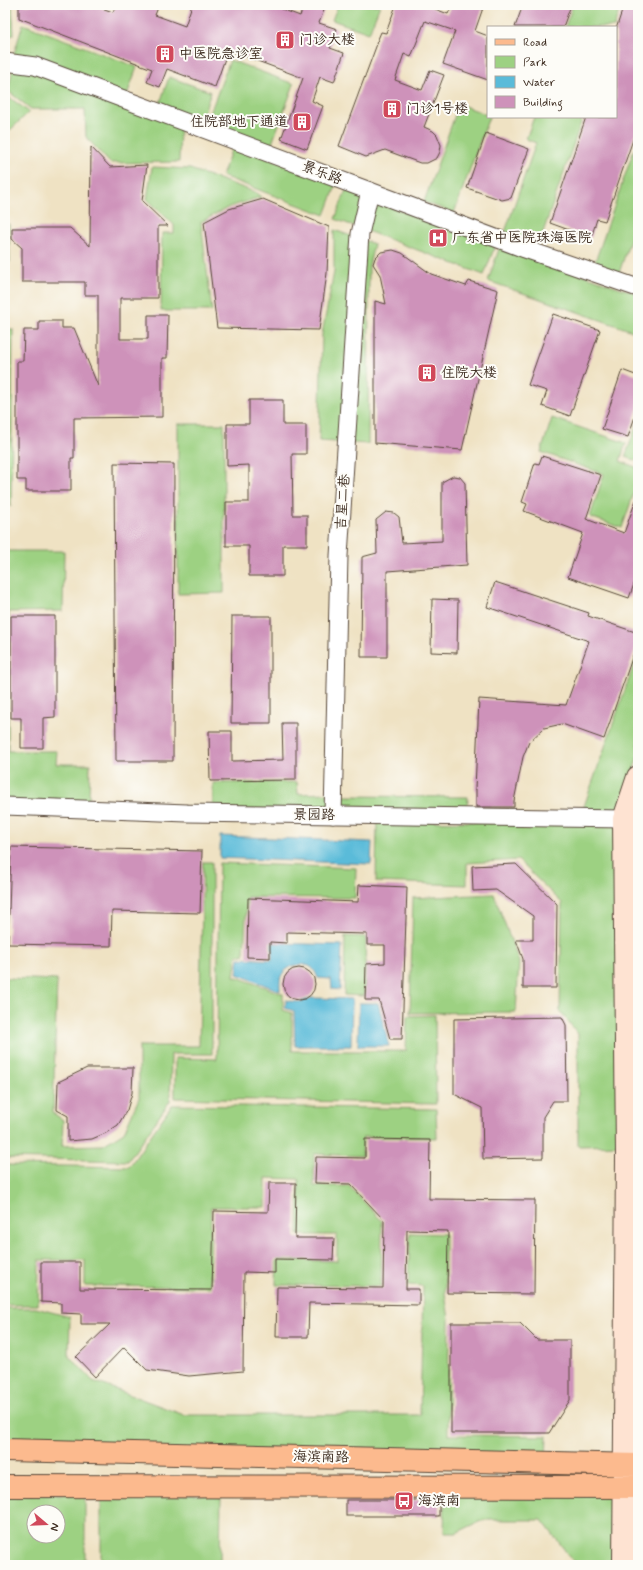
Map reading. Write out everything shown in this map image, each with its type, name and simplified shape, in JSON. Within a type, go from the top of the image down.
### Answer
[{"type":"main road","points":[[624,1565],[631,1487],[631,1465],[624,819],[638,776]]},
{"type":"main road","name":"海滨南路","points":[[5,1450],[631,1465]]},
{"type":"main road","name":"海滨南路","points":[[5,1486],[631,1487]]},
{"type":"street","name":"景乐路","points":[[5,62],[35,66],[525,249],[638,288]]},
{"type":"street","name":"吉星二巷","points":[[332,815],[339,556],[360,234],[370,191]]},
{"type":"street","name":"景园路","points":[[5,806],[187,813],[624,819]]},
{"type":"green space","points":[[5,5],[12,5],[14,34],[5,40]]},
{"type":"green space","points":[[338,5],[380,5],[369,33],[332,20]]},
{"type":"green space","points":[[573,5],[621,5],[614,26],[565,26]]},
{"type":"green space","points":[[23,24],[137,67],[127,95],[13,57]]},
{"type":"green space","points":[[230,60],[294,84],[271,146],[207,121]]},
{"type":"green space","points":[[13,68],[39,71],[180,124],[179,162],[110,163],[86,137],[85,109],[31,109],[8,91]]},
{"type":"green space","points":[[169,77],[211,92],[201,121],[159,106]]},
{"type":"green space","points":[[5,94],[29,112],[5,135]]},
{"type":"green space","points":[[459,104],[487,115],[487,118],[489,118],[454,213],[424,202]]},
{"type":"green space","points":[[534,118],[583,118],[539,244],[505,232],[536,143],[526,139]]},
{"type":"green space","points":[[233,145],[337,183],[325,215],[222,176]]},
{"type":"green space","points":[[634,149],[638,151],[638,217],[619,273],[594,265]]},
{"type":"green space","points":[[152,167],[190,169],[255,192],[261,197],[229,207],[201,222],[212,311],[161,311],[162,233],[174,233],[174,225],[147,199]]},
{"type":"green space","points":[[346,190],[495,246],[484,275],[335,219]]},
{"type":"green space","points":[[5,224],[9,224],[10,262],[5,262]]},
{"type":"green space","points":[[334,230],[374,244],[369,266],[368,444],[319,441],[322,334],[334,272]]},
{"type":"green space","points":[[500,246],[638,294],[638,333],[488,281]]},
{"type":"green space","points":[[5,329],[13,329],[11,506],[5,506]]},
{"type":"green space","points":[[552,418],[626,443],[620,461],[638,468],[638,481],[622,528],[590,517],[604,474],[541,452]]},
{"type":"green space","points":[[638,421],[638,461],[625,457]]},
{"type":"green space","points":[[178,424],[224,424],[224,593],[178,594]]},
{"type":"green space","points":[[5,551],[64,551],[63,611],[9,612],[8,751],[57,751],[56,764],[90,764],[89,805],[5,802]]},
{"type":"green space","points":[[638,653],[638,756],[620,813],[582,812]]},
{"type":"green space","points":[[297,782],[298,794],[329,793],[344,796],[468,797],[467,813],[213,809],[213,783]]},
{"type":"green space","points":[[377,821],[619,823],[623,1145],[578,1146],[578,1034],[560,1011],[562,903],[518,860],[467,863],[467,885],[376,882]]},
{"type":"green space","points":[[203,862],[212,862],[212,1054],[171,1054],[170,1101],[128,1161],[5,1158],[5,978],[57,980],[53,1113],[63,1120],[62,1146],[103,1145],[124,1132],[139,1098],[139,1046],[199,1046]]},
{"type":"green space","points":[[219,863],[356,868],[355,898],[247,897],[244,955],[237,955],[234,976],[283,994],[283,1010],[292,1013],[292,1051],[406,1051],[407,1016],[435,1015],[436,1104],[175,1098],[175,1058],[217,1059]]},
{"type":"green space","points":[[494,894],[519,962],[516,1012],[410,1013],[413,898]]},
{"type":"green space","points":[[345,936],[366,937],[364,996],[344,995]]},
{"type":"green space","points":[[172,1105],[436,1109],[437,1138],[363,1137],[362,1156],[314,1154],[314,1186],[349,1186],[382,1221],[381,1286],[276,1285],[277,1260],[337,1261],[337,1235],[298,1235],[299,1179],[266,1178],[266,1207],[211,1207],[210,1287],[85,1286],[85,1260],[39,1260],[38,1305],[5,1305],[5,1165],[129,1167]]},
{"type":"green space","points":[[410,1233],[445,1234],[445,1293],[449,1319],[448,1435],[547,1436],[546,1460],[5,1446],[5,1308],[36,1308],[70,1317],[69,1356],[93,1381],[184,1415],[420,1415],[423,1286],[408,1285]]},
{"type":"green space","points":[[445,1490],[620,1492],[619,1565],[576,1565],[542,1520],[483,1520],[456,1533],[444,1533]]},
{"type":"green space","points":[[5,1494],[85,1494],[85,1565],[5,1565]]},
{"type":"green space","points":[[101,1495],[221,1495],[220,1565],[101,1565]]},
{"type":"green space","points":[[629,1496],[638,1496],[638,1530],[629,1530]]},
{"type":"water","points":[[220,836],[372,842],[371,864],[220,858]]},
{"type":"water","points":[[272,943],[342,945],[340,990],[332,989],[331,979],[318,978],[312,968],[302,964],[288,968],[283,973],[280,982],[280,991],[237,974],[239,958],[272,960]]},
{"type":"water","points":[[311,998],[352,999],[351,1046],[295,1046],[294,1011],[285,1008],[286,1000],[299,1002]]},
{"type":"water","points":[[359,1003],[378,1003],[389,1046],[358,1046]]},
{"type":"building","points":[[19,5],[93,5],[113,12],[116,5],[159,5],[155,15],[185,26],[192,5],[271,5],[300,16],[304,5],[326,5],[319,23],[337,29],[330,48],[344,53],[334,82],[320,77],[312,101],[323,106],[307,149],[281,139],[303,78],[228,50],[215,87],[167,69],[160,87],[147,82],[152,69],[19,18]]},
{"type":"building","points":[[396,5],[425,5],[448,14],[452,5],[484,5],[475,31],[487,36],[487,80],[443,64],[455,31],[425,21],[411,57],[404,54],[395,80],[422,90],[430,70],[444,75],[424,127],[433,131],[437,135],[441,145],[440,152],[437,158],[427,163],[420,163],[385,150],[366,157],[339,146],[376,44],[381,32],[386,33]]},
{"type":"building","points":[[523,5],[571,5],[563,26],[515,26]]},
{"type":"building","points":[[624,5],[638,5],[638,125],[605,221],[597,219],[591,238],[550,223],[586,118],[617,118],[617,26]]},
{"type":"building","points":[[486,133],[529,149],[511,198],[502,200],[467,188]]},
{"type":"building","points":[[91,147],[110,167],[147,165],[142,201],[168,226],[158,226],[158,298],[120,298],[120,339],[148,339],[148,315],[168,315],[167,358],[162,358],[162,417],[74,418],[74,458],[71,458],[71,491],[26,491],[26,480],[17,480],[17,361],[23,361],[24,330],[39,330],[39,321],[62,321],[62,328],[74,328],[98,386],[98,295],[85,295],[85,282],[22,282],[22,248],[12,239],[12,228],[70,228],[90,246]]},
{"type":"building","points":[[263,199],[329,227],[327,273],[319,330],[217,328],[204,222],[229,209]]},
{"type":"building","name":"住院大楼","points":[[393,250],[402,253],[431,274],[466,286],[469,281],[498,290],[462,450],[375,443],[375,301],[386,304],[380,275],[373,264],[375,258],[381,252]]},
{"type":"building","points":[[553,314],[600,330],[570,416],[542,406],[547,391],[528,385]]},
{"type":"building","points":[[622,370],[638,376],[638,408],[628,437],[602,429]]},
{"type":"building","points":[[249,400],[283,400],[283,425],[306,425],[306,454],[292,454],[293,515],[307,515],[307,545],[283,545],[283,576],[249,576],[249,546],[226,546],[226,502],[249,502],[249,465],[227,466],[227,424],[249,424]]},
{"type":"building","points":[[542,456],[601,475],[586,519],[624,533],[636,500],[638,500],[638,573],[629,598],[568,577],[583,533],[524,511],[527,504],[522,502],[535,463],[539,464]]},
{"type":"building","points":[[114,463],[174,464],[173,761],[116,761]]},
{"type":"building","points":[[453,476],[460,477],[465,483],[467,565],[387,571],[387,657],[361,657],[362,557],[377,553],[376,520],[386,512],[394,513],[399,517],[402,543],[442,541],[442,482]]},
{"type":"building","points":[[495,582],[589,613],[588,616],[638,633],[638,641],[604,739],[562,724],[544,728],[529,742],[523,757],[514,807],[476,807],[475,789],[479,699],[566,705],[589,641],[487,607]]},
{"type":"building","points":[[432,599],[458,600],[457,653],[431,652]]},
{"type":"building","points":[[11,616],[55,616],[55,717],[43,718],[43,748],[21,748],[21,718],[11,718]]},
{"type":"building","points":[[232,616],[271,616],[271,723],[231,723]]},
{"type":"building","points":[[282,723],[296,723],[296,780],[210,781],[209,731],[232,731],[232,761],[283,760]]},
{"type":"building","points":[[11,847],[202,851],[200,913],[112,911],[111,946],[8,944]]},
{"type":"building","points":[[516,864],[557,904],[556,988],[523,988],[523,959],[516,940],[533,940],[533,916],[496,890],[473,891],[472,866]]},
{"type":"building","points":[[359,885],[407,887],[402,1039],[390,1039],[379,1000],[365,1000],[366,964],[385,963],[385,945],[367,945],[367,934],[287,932],[287,943],[270,942],[270,958],[247,957],[248,898],[358,902]]},
{"type":"building","points":[[296,968],[302,968],[312,975],[315,984],[314,990],[308,997],[302,1000],[296,1000],[286,993],[283,987],[283,981],[290,971]]},
{"type":"building","points":[[562,1017],[566,1025],[567,1101],[553,1101],[543,1117],[543,1158],[483,1159],[482,1108],[454,1094],[454,1019]]},
{"type":"building","points":[[87,1068],[133,1068],[132,1093],[127,1110],[118,1125],[106,1133],[92,1139],[68,1141],[68,1116],[57,1110],[58,1082]]},
{"type":"building","points":[[365,1139],[430,1140],[429,1199],[535,1200],[534,1294],[447,1293],[448,1231],[407,1230],[406,1289],[419,1289],[419,1305],[309,1303],[308,1337],[276,1337],[277,1287],[383,1288],[384,1220],[350,1184],[315,1183],[316,1157],[365,1158]]},
{"type":"building","points":[[269,1183],[296,1183],[295,1238],[334,1238],[333,1260],[275,1259],[275,1273],[244,1272],[243,1371],[189,1376],[147,1370],[124,1347],[95,1377],[76,1357],[110,1324],[81,1324],[81,1314],[61,1313],[61,1303],[41,1302],[41,1262],[80,1262],[80,1289],[212,1290],[214,1211],[268,1212]]},
{"type":"building","points":[[451,1323],[520,1323],[537,1340],[570,1340],[570,1400],[549,1433],[451,1433]]},
{"type":"building","points":[[346,1500],[439,1500],[439,1516],[346,1516]]},
{"type":"place","name":"门诊大楼","points":[[285,40]]},
{"type":"place","name":"中医院急诊室","points":[[165,54]]},
{"type":"place","name":"门诊1号楼","points":[[392,109]]},
{"type":"place","name":"住院部地下通道","points":[[302,122]]},
{"type":"place","name":"广东省中医院珠海医院","points":[[438,238]]},
{"type":"place","name":"住院大楼","points":[[427,373]]},
{"type":"place","name":"海滨南","points":[[404,1501]]}]
